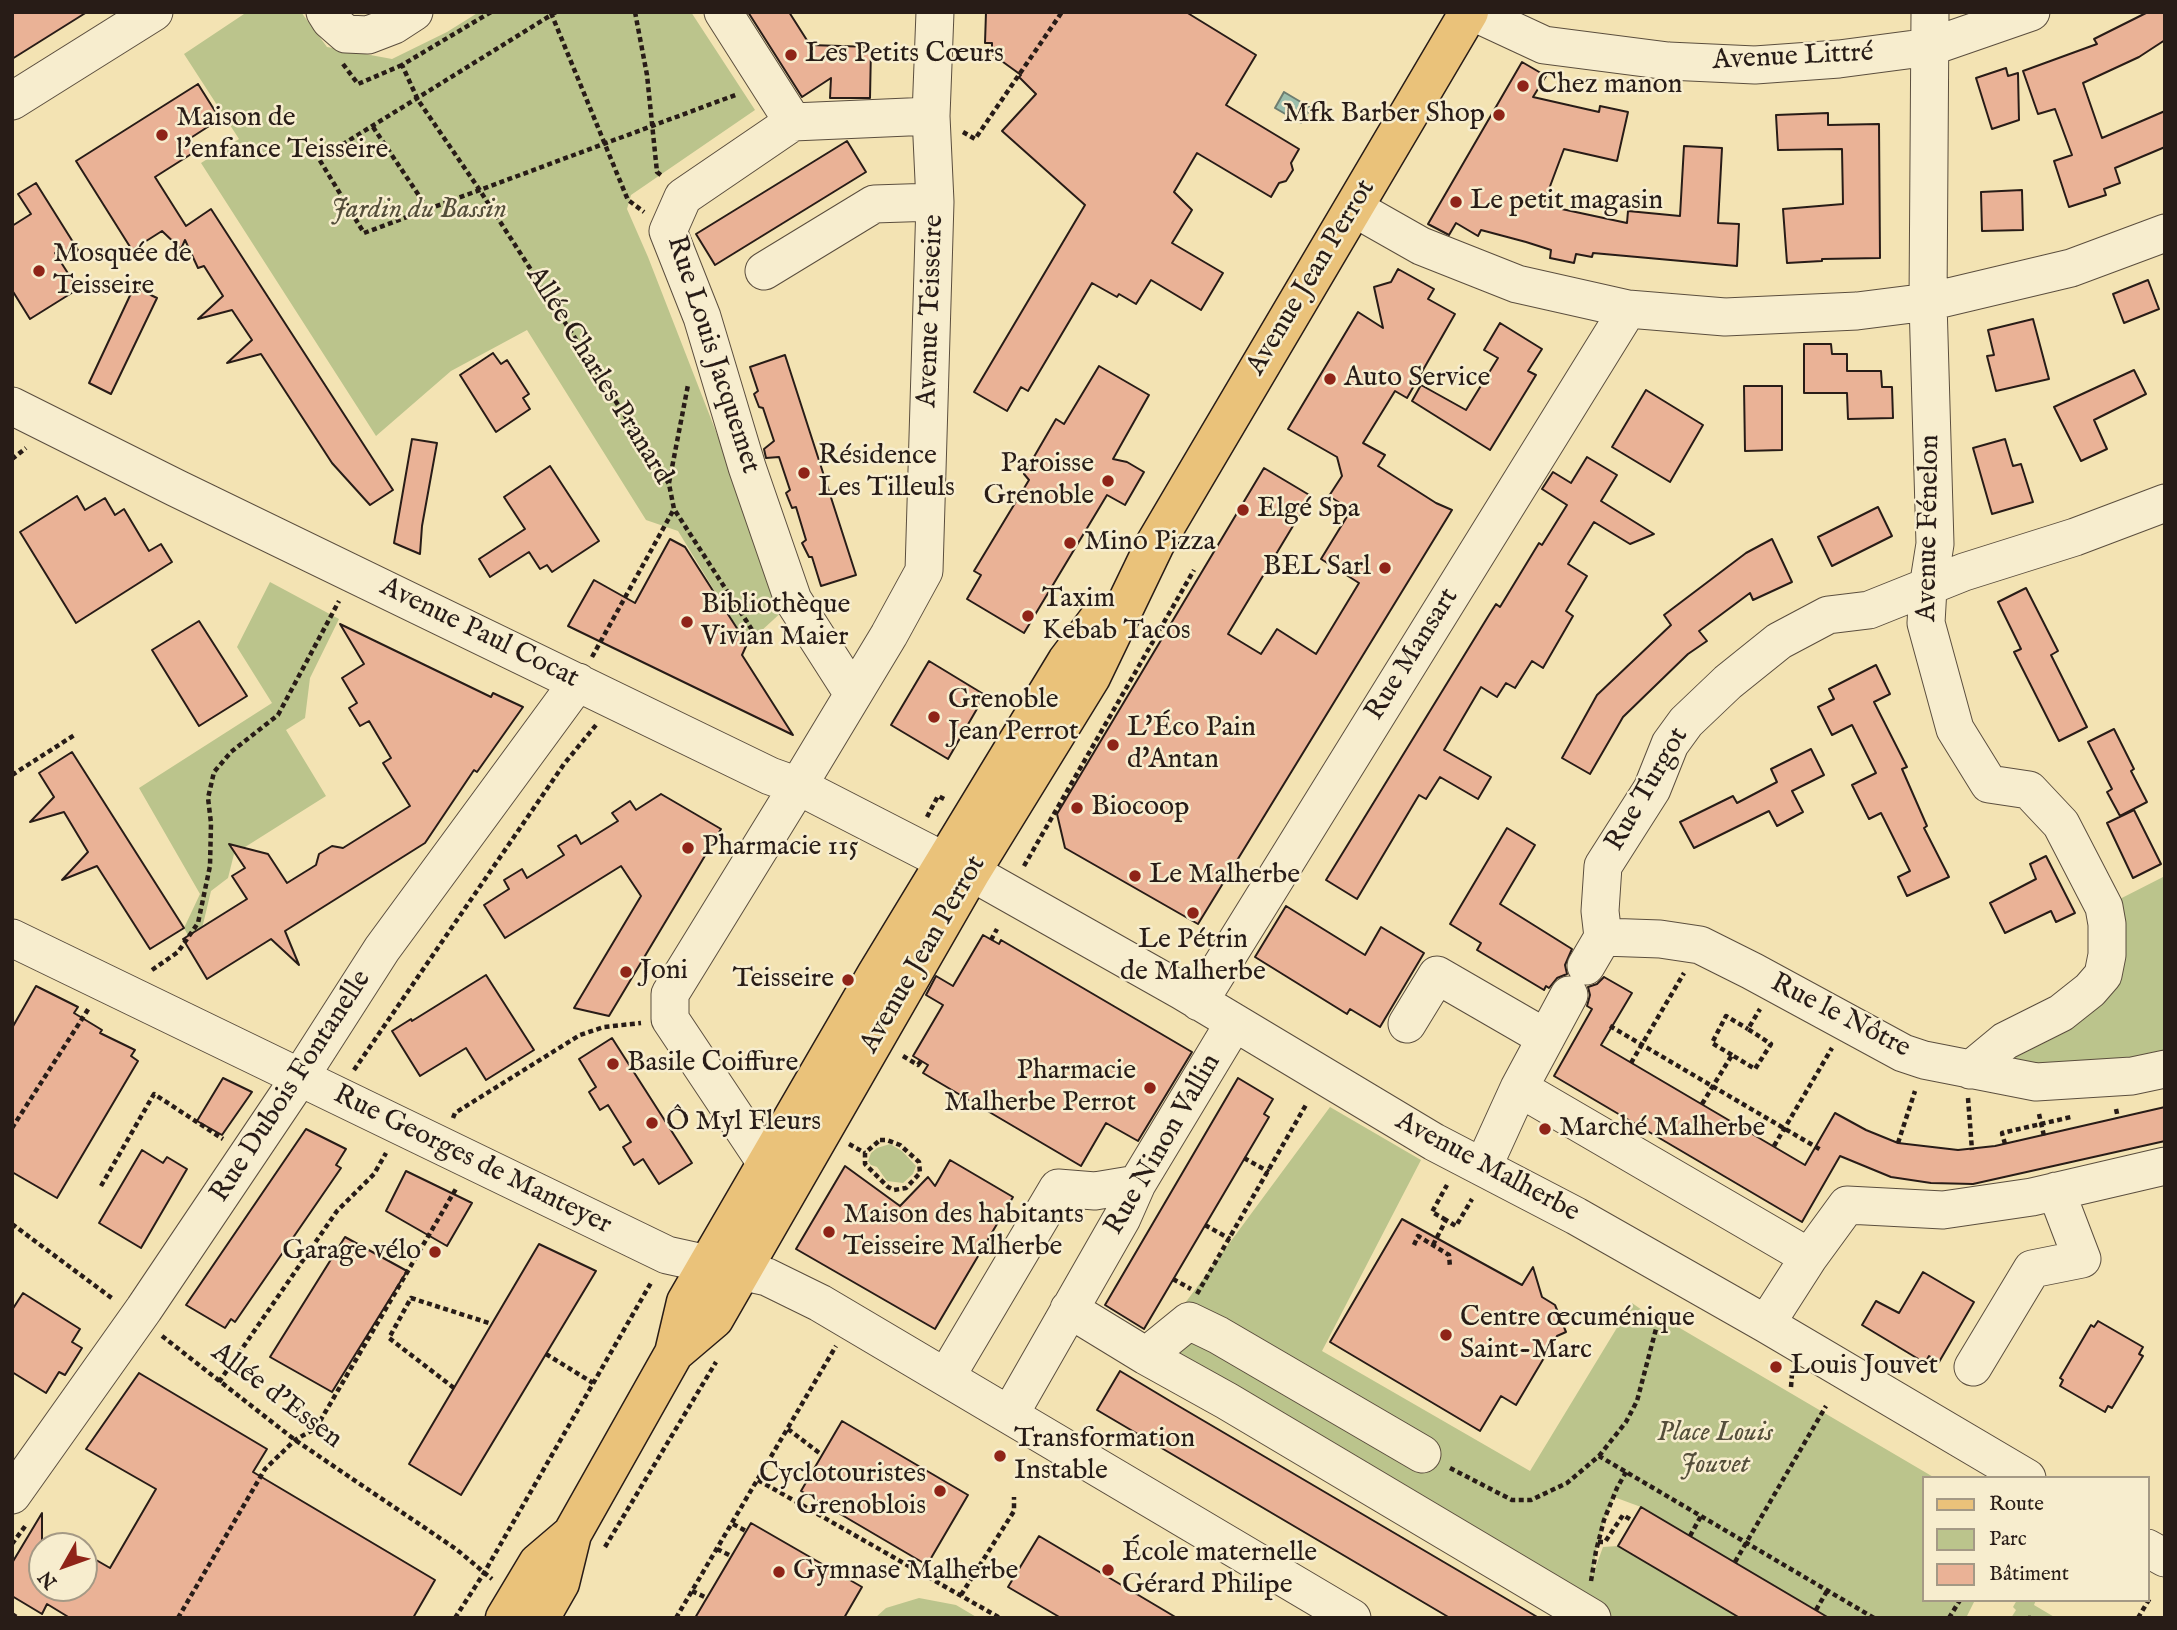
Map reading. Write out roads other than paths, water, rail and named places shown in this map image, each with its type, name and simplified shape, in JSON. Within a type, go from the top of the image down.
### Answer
[{"type":"main road","name":"Avenue Jean Perrot","points":[[724,1268],[959,867],[1067,661],[1155,544],[1471,12]]},
{"type":"main road","name":"Avenue Jean Perrot","points":[[521,1611],[538,1563],[586,1545],[674,1353],[714,1319],[724,1268],[766,1163],[959,867]]},
{"type":"street","points":[[12,101],[154,12]]},
{"type":"street","points":[[325,12],[346,34],[368,35],[394,25],[414,12]]},
{"type":"street","points":[[723,12],[793,122],[931,116]]},
{"type":"street","name":"Avenue Teisseire","points":[[766,1163],[670,1019],[670,994],[889,635],[924,571],[935,202],[931,116],[935,12]]},
{"type":"street","name":"Avenue Littré","points":[[1471,12],[1544,46],[1668,61],[1755,65],[1839,59],[1930,30],[2031,12]]},
{"type":"street","name":"Avenue Fénelon","points":[[1930,30],[1928,302],[1935,544],[1926,624],[1955,729],[1989,784],[2029,790],[2061,824],[2104,907],[2107,924],[2107,955],[2103,975],[2096,983],[2076,1003],[2005,1041],[1970,1070]]},
{"type":"street","name":"Rue Louis Jacquemet","points":[[793,122],[683,197],[668,231],[702,317],[747,467],[793,600],[846,682],[855,691]]},
{"type":"street","points":[[764,271],[874,204],[935,202]]},
{"type":"street","points":[[1354,208],[1421,246],[1517,284],[1628,309],[1725,317],[1857,311],[1928,302],[2071,268],[2165,233]]},
{"type":"street","name":"Rue Mansart","points":[[1199,1002],[1628,309]]},
{"type":"street","name":"Avenue Paul Cocat","points":[[13,408],[770,776],[798,786],[959,867]]},
{"type":"street","name":"Rue Turgot","points":[[1586,966],[1600,911],[1604,866],[1653,789],[1670,744],[1686,722],[1728,682],[1779,641],[1828,615],[1869,610],[1964,572],[2074,537],[2165,503]]},
{"type":"street","points":[[823,645],[889,635]]},
{"type":"street","name":"Rue Dubois Fontanelle","points":[[12,1495],[139,1317],[382,950],[578,682]]},
{"type":"street","name":"Avenue Malherbe","points":[[959,867],[1199,1002],[1434,1142],[1478,1183],[1576,1216],[2024,1476]]},
{"type":"street","name":"Rue Georges de Manteyer","points":[[12,938],[667,1255],[724,1268]]},
{"type":"street","name":"Rue le Nôtre","points":[[1586,966],[1648,938],[1700,945],[1903,1054],[1924,1060],[2036,1082],[2132,1076],[2165,1069]]},
{"type":"street","points":[[1478,1183],[1519,1088],[1586,966]]},
{"type":"street","points":[[1407,1024],[1437,975],[1546,1038]]},
{"type":"street","name":"Rue Ninon Vallin","points":[[1010,1414],[1122,1218],[1137,1184],[1234,1023]]},
{"type":"street","points":[[1519,1088],[1809,1257]]},
{"type":"street","points":[[1766,1324],[1809,1257],[1847,1205],[1943,1210],[2032,1197],[2165,1166]]},
{"type":"street","points":[[946,1377],[1058,1188],[1095,1191],[1137,1184]]},
{"type":"street","points":[[1973,1367],[2032,1269],[2082,1259],[2056,1191]]},
{"type":"street","points":[[724,1268],[781,1283],[820,1303],[1352,1618]]},
{"type":"street","points":[[1146,1356],[1193,1307],[1218,1335],[1422,1454]]},
{"type":"street","points":[[1069,1310],[1592,1618]]},
{"type":"street","points":[[2149,1549],[2165,1558]]},
{"type":"place","name":"Les Petits Cœurs","points":[[791,55]]},
{"type":"place","name":"Chez manon","points":[[1523,86]]},
{"type":"place","name":"Mfk Barber Shop","points":[[1499,115]]},
{"type":"place","name":"Maison de l'enfance Teisseire","points":[[162,135]]},
{"type":"place","name":"Le petit magasin","points":[[1456,202]]},
{"type":"place","name":"Mosquée de Teisseire","points":[[39,271]]},
{"type":"place","name":"Auto Service","points":[[1330,379]]},
{"type":"place","name":"Résidence Les Tilleuls","points":[[804,473]]},
{"type":"place","name":"Paroisse Grenoble","points":[[1108,481]]},
{"type":"place","name":"Elgé Spa","points":[[1243,510]]},
{"type":"place","name":"Mino Pizza","points":[[1070,543]]},
{"type":"place","name":"BEL Sarl","points":[[1385,568]]},
{"type":"place","name":"Taxim Kebab Tacos","points":[[1028,616]]},
{"type":"place","name":"Bibliothèque Vivian Maier","points":[[687,622]]},
{"type":"place","name":"Grenoble Jean Perrot","points":[[934,717]]},
{"type":"place","name":"L'Éco Pain d'Antan","points":[[1113,745]]},
{"type":"place","name":"Biocoop","points":[[1077,808]]},
{"type":"place","name":"Pharmacie 115","points":[[688,848]]},
{"type":"place","name":"Le Malherbe","points":[[1135,876]]},
{"type":"place","name":"Le Pétrin de Malherbe","points":[[1193,913]]},
{"type":"place","name":"Joni","points":[[626,972]]},
{"type":"place","name":"Teisseire","points":[[848,980]]},
{"type":"place","name":"Basile Coiffure","points":[[613,1064]]},
{"type":"place","name":"Pharmacie Malherbe Perrot","points":[[1150,1088]]},
{"type":"place","name":"Ô Myl Fleurs","points":[[652,1123]]},
{"type":"place","name":"Marché Malherbe","points":[[1545,1129]]},
{"type":"place","name":"Maison des habitants Teisseire Malherbe","points":[[829,1232]]},
{"type":"place","name":"Garage vélo","points":[[435,1252]]},
{"type":"place","name":"Centre œcuménique Saint-Marc","points":[[1446,1335]]},
{"type":"place","name":"Louis Jouvet","points":[[1776,1367]]},
{"type":"place","name":"Transformation Instable","points":[[1000,1456]]},
{"type":"place","name":"Cyclotouristes Grenoblois","points":[[940,1491]]},
{"type":"place","name":"École maternelle Gérard Philipe","points":[[1108,1570]]},
{"type":"place","name":"Gymnase Malherbe","points":[[779,1572]]},
{"type":"park label","name":"Jardin du Bassin","points":[[419,211]]},
{"type":"park label","name":"Place Louis Jouvet","points":[[1715,1450]]}]
